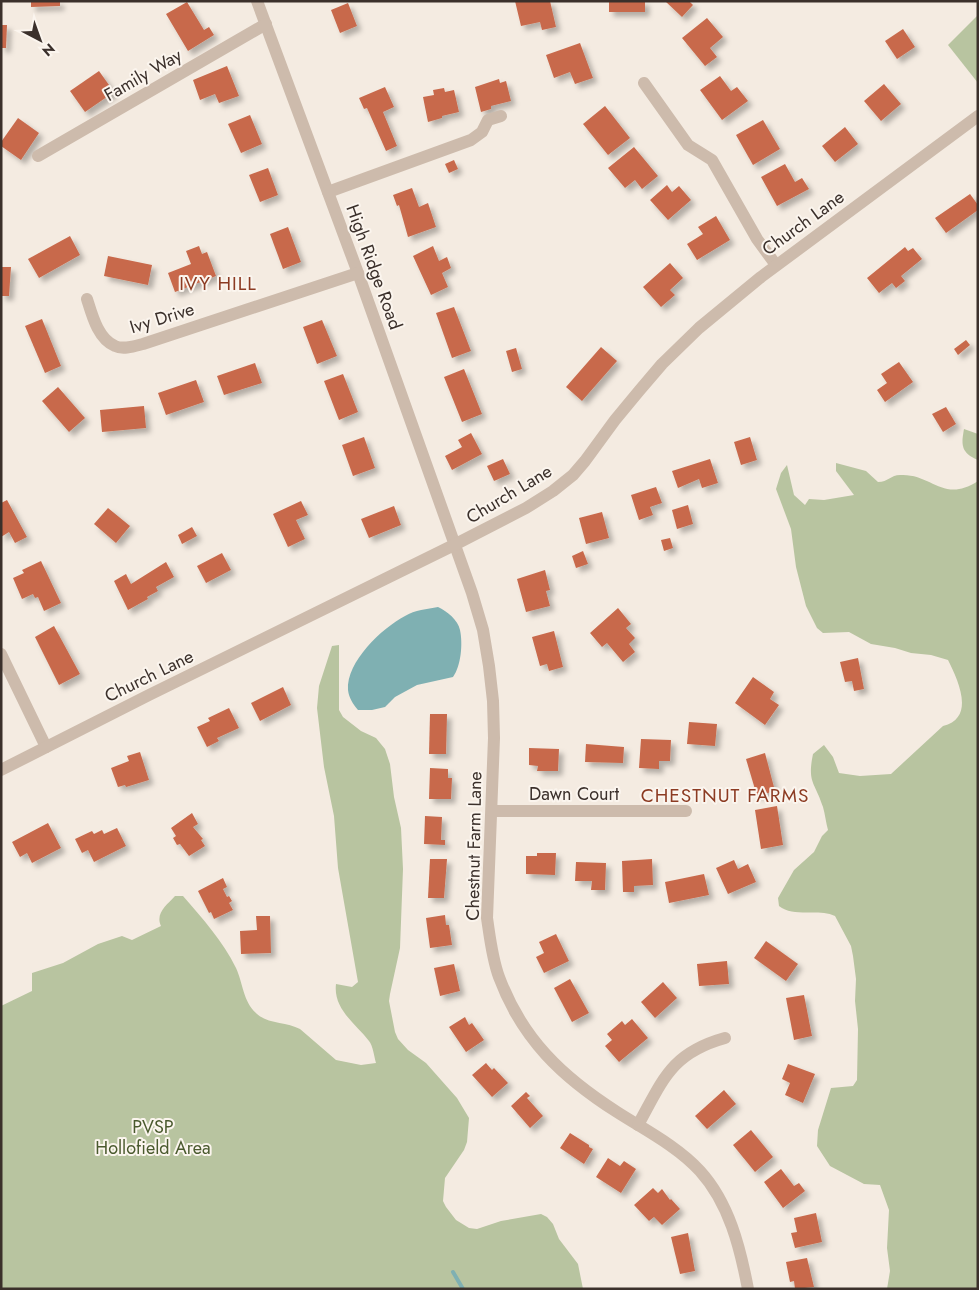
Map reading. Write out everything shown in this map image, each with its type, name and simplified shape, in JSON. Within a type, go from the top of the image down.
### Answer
[{"type":"street","name":"High Ridge Road","points":[[257,1],[358,273],[454,545]]},
{"type":"street","name":"Family Way","points":[[38,156],[266,24]]},
{"type":"street","points":[[644,83],[688,145],[712,160],[757,239],[776,265]]},
{"type":"street","points":[[328,192],[471,140],[482,132],[488,120],[501,116]]},
{"type":"street","name":"Church Lane","points":[[1,770],[454,545],[526,508],[553,491],[585,461],[615,420],[662,364],[699,328],[776,265],[978,116]]},
{"type":"street","name":"Ivy Drive","points":[[87,299],[95,322],[109,342],[117,347],[127,347],[143,344],[358,273]]},
{"type":"street","name":"Chestnut Farm Lane","points":[[454,545],[472,593],[483,630],[490,666],[494,738],[487,918],[491,946],[499,976],[512,1006],[527,1031],[545,1055],[564,1074],[588,1093],[684,1156],[706,1179],[725,1209],[732,1226],[740,1250],[748,1289]]},
{"type":"street","points":[[1,654],[46,747]]},
{"type":"street","name":"Dawn Court","points":[[492,811],[686,812]]},
{"type":"street","points":[[638,1125],[663,1080],[675,1064],[704,1044],[725,1038]]},
{"type":"green space","points":[[978,15],[978,83],[948,45]]},
{"type":"green space","points":[[964,429],[978,434],[978,460],[968,454],[963,448]]},
{"type":"green space","points":[[836,463],[866,471],[878,482],[897,475],[911,476],[921,478],[946,489],[956,489],[966,487],[978,481],[978,1289],[887,1289],[890,1271],[887,1248],[889,1210],[880,1185],[864,1184],[830,1166],[817,1146],[818,1130],[831,1088],[853,1086],[857,1080],[858,1029],[855,1001],[856,979],[851,946],[835,916],[785,910],[779,906],[778,898],[794,870],[814,852],[822,836],[828,830],[823,807],[811,777],[813,754],[824,745],[833,757],[839,773],[860,776],[891,774],[943,726],[953,722],[959,715],[962,707],[960,688],[948,660],[871,644],[849,632],[823,633],[817,628],[806,606],[796,567],[791,529],[776,489],[781,473],[787,465],[794,495],[805,505],[809,499],[824,500],[854,495],[836,471]]},
{"type":"green space","name":"PVSP Hollofield Area","points":[[339,645],[339,710],[343,717],[361,731],[376,738],[385,749],[390,764],[394,797],[401,828],[403,869],[400,948],[389,1001],[395,1032],[398,1039],[408,1050],[426,1063],[457,1098],[469,1118],[467,1142],[464,1150],[445,1178],[443,1201],[456,1220],[469,1228],[477,1229],[501,1221],[541,1214],[547,1217],[553,1224],[559,1239],[578,1264],[583,1289],[1,1289],[1,1006],[32,991],[32,973],[63,963],[98,944],[122,936],[132,940],[161,926],[160,917],[163,910],[175,896],[183,896],[225,948],[236,968],[249,1004],[257,1014],[267,1020],[300,1029],[336,1060],[361,1065],[376,1063],[370,1043],[341,1008],[336,993],[336,984],[352,987],[358,982],[338,868],[334,816],[324,767],[317,708],[319,686],[332,646]]},
{"type":"water","points":[[438,607],[452,616],[460,630],[461,655],[453,677],[417,685],[395,697],[385,707],[372,710],[358,710],[349,696],[348,690],[349,679],[359,657],[376,637],[396,621],[417,611]]},
{"type":"building","points":[[31,1],[60,1],[60,6],[31,7]]},
{"type":"building","points":[[515,1],[550,1],[556,27],[542,30],[540,22],[521,26]]},
{"type":"building","points":[[609,1],[645,1],[645,12],[609,12]]},
{"type":"building","points":[[665,1],[689,1],[693,5],[682,17]]},
{"type":"building","points":[[187,2],[204,30],[209,27],[214,35],[188,51],[166,14]]},
{"type":"building","points":[[348,3],[357,26],[340,33],[331,10]]},
{"type":"building","points":[[707,18],[723,37],[710,48],[717,57],[705,66],[682,38]]},
{"type":"building","points":[[1,25],[7,25],[6,48],[1,48]]},
{"type":"building","points":[[903,29],[915,47],[897,59],[885,41]]},
{"type":"building","points":[[580,43],[593,78],[575,84],[570,72],[554,78],[546,55]]},
{"type":"building","points":[[227,66],[239,96],[219,103],[215,94],[200,100],[193,80]]},
{"type":"building","points":[[99,71],[114,92],[85,112],[70,91]]},
{"type":"building","points":[[720,76],[731,91],[737,87],[748,101],[722,120],[700,90]]},
{"type":"building","points":[[499,79],[500,83],[506,81],[511,101],[491,106],[491,109],[481,112],[475,87]]},
{"type":"building","points":[[884,84],[901,104],[881,121],[864,101]]},
{"type":"building","points":[[385,87],[394,107],[383,112],[397,146],[386,151],[367,108],[364,109],[359,98]]},
{"type":"building","points":[[444,88],[445,92],[454,90],[459,112],[428,122],[423,97],[434,95],[433,90]]},
{"type":"building","points":[[605,106],[630,138],[608,155],[583,124]]},
{"type":"building","points":[[250,115],[262,144],[241,153],[228,124]]},
{"type":"building","points":[[18,118],[39,133],[21,160],[1,146],[1,142]]},
{"type":"building","points":[[763,120],[780,149],[753,165],[736,135]]},
{"type":"building","points":[[845,127],[858,144],[835,162],[822,146]]},
{"type":"building","points":[[634,147],[658,176],[642,189],[635,180],[625,188],[608,168]]},
{"type":"building","points":[[454,160],[458,169],[449,173],[445,164]]},
{"type":"building","points":[[785,164],[795,182],[802,178],[809,189],[777,206],[761,177]]},
{"type":"building","points":[[268,168],[278,195],[260,202],[249,175]]},
{"type":"building","points":[[667,185],[672,192],[679,186],[691,200],[668,220],[650,200]]},
{"type":"building","points":[[412,188],[419,207],[428,203],[436,227],[408,237],[399,205],[397,206],[393,195]]},
{"type":"building","points":[[970,194],[978,205],[978,210],[946,233],[935,218]]},
{"type":"building","points":[[716,216],[730,240],[697,260],[687,244],[703,234],[698,227]]},
{"type":"building","points":[[288,227],[301,262],[283,269],[270,234]]},
{"type":"building","points":[[70,236],[80,255],[39,278],[28,259]]},
{"type":"building","points":[[199,246],[202,254],[207,252],[216,276],[175,292],[168,273],[191,264],[186,251]]},
{"type":"building","points":[[433,246],[439,261],[447,257],[451,268],[442,273],[448,287],[431,295],[413,256]]},
{"type":"building","points":[[905,247],[908,251],[913,248],[922,259],[901,276],[905,281],[896,288],[892,283],[879,293],[867,278]]},
{"type":"building","points":[[108,256],[152,265],[148,285],[104,276]]},
{"type":"building","points":[[670,263],[683,278],[670,290],[675,295],[661,307],[643,287]]},
{"type":"building","points":[[1,267],[11,267],[9,296],[1,296]]},
{"type":"building","points":[[454,307],[471,351],[452,358],[436,313]]},
{"type":"building","points":[[42,319],[61,366],[45,373],[25,326]]},
{"type":"building","points":[[322,320],[337,356],[317,364],[303,327]]},
{"type":"building","points":[[966,340],[970,345],[958,355],[954,349]]},
{"type":"building","points":[[601,347],[617,361],[582,401],[566,387]]},
{"type":"building","points":[[516,348],[522,369],[512,372],[506,351]]},
{"type":"building","points":[[899,362],[913,382],[885,402],[877,390],[887,383],[881,374]]},
{"type":"building","points":[[255,363],[262,383],[224,395],[217,376]]},
{"type":"building","points":[[464,369],[482,414],[462,422],[444,377]]},
{"type":"building","points":[[343,374],[358,412],[339,420],[324,381]]},
{"type":"building","points":[[196,380],[204,402],[166,415],[158,393]]},
{"type":"building","points":[[58,387],[85,418],[69,432],[42,401]]},
{"type":"building","points":[[144,406],[146,428],[102,432],[100,410]]},
{"type":"building","points":[[946,407],[956,424],[943,432],[932,414]]},
{"type":"building","points":[[471,433],[482,454],[452,470],[445,456],[462,447],[458,440]]},
{"type":"building","points":[[364,437],[375,468],[353,476],[342,445]]},
{"type":"building","points":[[750,437],[757,460],[741,465],[734,442]]},
{"type":"building","points":[[503,459],[510,474],[494,481],[487,466]]},
{"type":"building","points":[[710,459],[718,483],[702,488],[699,479],[678,488],[672,471]]},
{"type":"building","points":[[656,487],[662,503],[650,507],[653,515],[639,520],[631,495]]},
{"type":"building","points":[[7,500],[27,537],[15,543],[9,532],[1,537],[1,503]]},
{"type":"building","points":[[301,501],[308,515],[296,520],[305,539],[288,547],[273,514]]},
{"type":"building","points":[[688,505],[693,524],[677,529],[672,510]]},
{"type":"building","points":[[394,506],[401,525],[369,538],[361,519]]},
{"type":"building","points":[[108,508],[130,526],[116,543],[94,524]]},
{"type":"building","points":[[602,512],[609,538],[586,544],[579,518]]},
{"type":"building","points":[[192,527],[197,536],[182,544],[178,535]]},
{"type":"building","points":[[670,538],[673,548],[664,551],[661,540]]},
{"type":"building","points":[[583,551],[588,564],[576,568],[572,556]]},
{"type":"building","points":[[222,553],[231,570],[206,583],[197,566]]},
{"type":"building","points":[[41,561],[61,603],[44,611],[38,597],[35,598],[33,594],[22,599],[13,578],[24,573],[22,570]]},
{"type":"building","points":[[166,562],[174,577],[156,587],[158,591],[147,597],[148,599],[128,610],[114,581],[126,574],[131,584]]},
{"type":"building","points":[[545,570],[550,590],[546,591],[550,606],[526,612],[517,579]]},
{"type":"building","points":[[618,608],[631,624],[626,628],[635,638],[629,644],[635,652],[623,662],[607,643],[602,647],[590,633]]},
{"type":"building","points":[[54,626],[80,674],[59,685],[35,637]]},
{"type":"building","points":[[554,631],[563,667],[549,671],[547,664],[540,666],[532,637]]},
{"type":"building","points":[[858,658],[864,689],[854,691],[852,681],[845,682],[840,662]]},
{"type":"building","points":[[753,677],[774,692],[770,699],[779,705],[765,725],[735,703]]},
{"type":"building","points":[[283,687],[291,705],[260,721],[251,703]]},
{"type":"building","points":[[229,708],[239,728],[217,738],[219,741],[207,747],[197,727],[210,721],[208,718]]},
{"type":"building","points":[[430,714],[447,714],[446,754],[429,754]]},
{"type":"building","points":[[689,722],[717,724],[715,746],[687,744]]},
{"type":"building","points":[[641,739],[671,740],[670,761],[659,761],[659,769],[639,768]]},
{"type":"building","points":[[586,744],[624,747],[623,763],[585,762]]},
{"type":"building","points":[[529,748],[559,749],[558,771],[537,771],[538,766],[529,765]]},
{"type":"building","points":[[140,752],[149,780],[126,787],[125,785],[118,787],[111,768],[129,761],[127,756]]},
{"type":"building","points":[[765,753],[775,791],[757,796],[746,759]]},
{"type":"building","points":[[430,768],[448,769],[448,778],[452,778],[451,799],[429,799]]},
{"type":"building","points":[[777,806],[783,845],[761,849],[755,810]]},
{"type":"building","points":[[192,813],[198,824],[193,827],[203,839],[201,840],[205,846],[189,856],[180,844],[177,845],[173,838],[176,836],[171,828]]},
{"type":"building","points":[[425,816],[442,817],[441,840],[445,840],[445,845],[424,844]]},
{"type":"building","points":[[48,823],[61,848],[32,863],[27,853],[20,857],[12,842]]},
{"type":"building","points":[[117,828],[126,846],[94,862],[88,850],[82,853],[75,839],[92,831],[94,834],[102,830],[104,834]]},
{"type":"building","points":[[537,853],[556,853],[555,875],[526,874],[526,856],[537,856]]},
{"type":"building","points":[[430,859],[447,859],[444,898],[428,898]]},
{"type":"building","points":[[652,859],[653,885],[634,886],[634,892],[623,892],[622,861]]},
{"type":"building","points":[[734,860],[738,869],[748,864],[756,882],[728,894],[716,868]]},
{"type":"building","points":[[576,862],[606,863],[605,890],[591,890],[592,881],[575,881]]},
{"type":"building","points":[[704,874],[709,895],[669,903],[665,882]]},
{"type":"building","points":[[223,878],[227,887],[223,889],[227,897],[229,896],[232,901],[229,903],[233,910],[214,919],[198,891]]},
{"type":"building","points":[[445,915],[446,925],[449,925],[452,945],[430,948],[426,918]]},
{"type":"building","points":[[256,916],[270,916],[271,953],[241,954],[240,931],[257,930]]},
{"type":"building","points":[[556,934],[569,961],[544,973],[536,957],[544,953],[539,942]]},
{"type":"building","points":[[766,941],[798,964],[786,981],[754,958]]},
{"type":"building","points":[[727,961],[729,984],[699,986],[697,964]]},
{"type":"building","points":[[454,964],[460,991],[440,996],[434,968]]},
{"type":"building","points":[[570,979],[589,1013],[572,1022],[554,988]]},
{"type":"building","points":[[663,982],[677,998],[655,1018],[641,1002]]},
{"type":"building","points":[[804,995],[812,1036],[794,1040],[786,998]]},
{"type":"building","points":[[465,1017],[469,1025],[472,1023],[484,1040],[466,1052],[449,1027]]},
{"type":"building","points":[[632,1019],[648,1038],[619,1062],[605,1046],[612,1040],[607,1034],[622,1021],[625,1025]]},
{"type":"building","points":[[486,1063],[492,1070],[494,1068],[508,1083],[492,1097],[472,1075]]},
{"type":"building","points":[[788,1064],[815,1074],[803,1103],[785,1095],[790,1083],[782,1079]]},
{"type":"building","points":[[724,1090],[736,1104],[707,1129],[695,1116]]},
{"type":"building","points":[[526,1092],[530,1096],[527,1098],[543,1116],[530,1128],[511,1106]]},
{"type":"building","points":[[751,1130],[773,1157],[755,1172],[733,1145]]},
{"type":"building","points":[[570,1133],[593,1149],[584,1164],[560,1148]]},
{"type":"building","points":[[608,1158],[620,1166],[624,1161],[636,1169],[621,1193],[596,1177]]},
{"type":"building","points":[[781,1169],[794,1186],[799,1183],[805,1191],[783,1208],[764,1182]]},
{"type":"building","points":[[653,1188],[658,1193],[662,1189],[680,1209],[662,1225],[654,1217],[649,1221],[634,1205]]},
{"type":"building","points":[[816,1213],[822,1242],[795,1248],[791,1233],[797,1232],[794,1218]]},
{"type":"building","points":[[688,1233],[695,1271],[680,1274],[671,1237]]},
{"type":"building","points":[[807,1258],[814,1287],[795,1289],[794,1281],[790,1282],[786,1262]]},
{"type":"waterway","points":[[453,1272],[463,1289]]},
{"type":"district","name":"IVY HILL","points":[[218,283]]},
{"type":"district","name":"CHESTNUT FARMS","points":[[725,795]]}]
